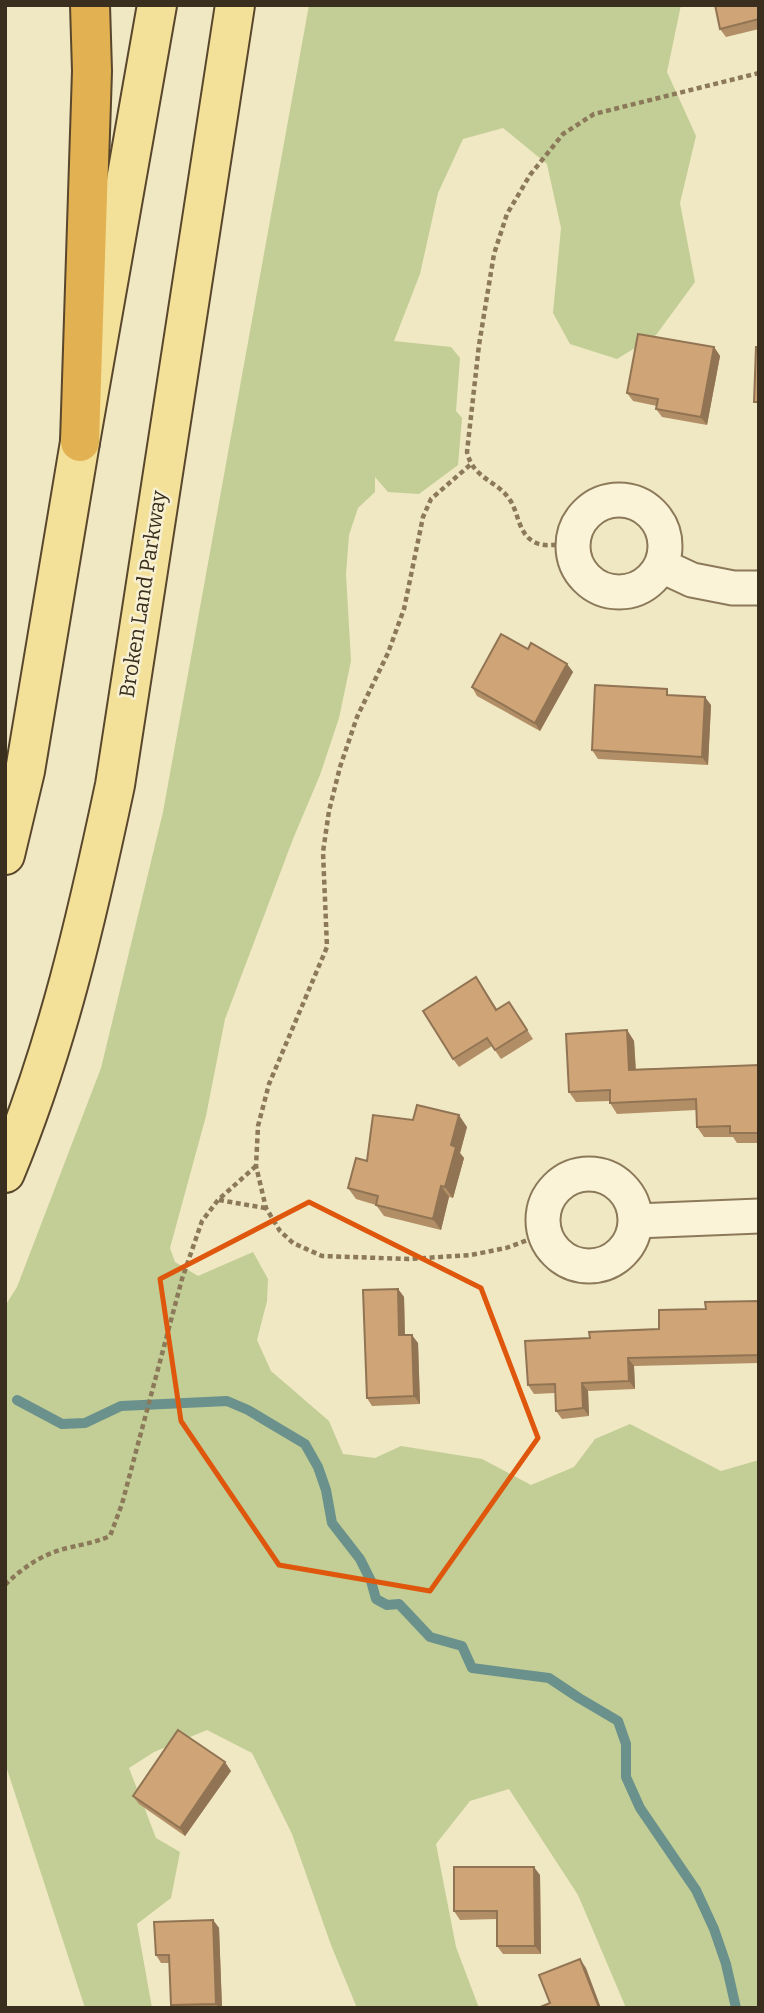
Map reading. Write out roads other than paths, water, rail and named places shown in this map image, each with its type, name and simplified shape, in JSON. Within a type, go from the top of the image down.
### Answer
[{"type":"highway","points":[[80,442],[92,71],[90,5]]},
{"type":"main road","points":[[5,855],[25,771],[157,5]]},
{"type":"main road","name":"Broken Land Parkway","points":[[5,1172],[61,1016],[91,899],[115,785],[236,5]]},
{"type":"street","points":[[609,500],[629,500],[647,508],[663,529],[666,547],[662,566],[650,582],[636,590],[622,593],[601,589],[583,575],[575,560],[573,542],[578,524],[590,509],[609,500]]},
{"type":"street","points":[[662,566],[692,580],[733,588],[759,588]]},
{"type":"street","points":[[581,1174],[602,1175],[618,1183],[631,1200],[636,1221],[630,1242],[611,1261],[588,1267],[569,1262],[554,1250],[544,1234],[542,1216],[548,1197],[560,1183],[581,1174]]},
{"type":"street","points":[[636,1221],[759,1216]]},
{"type":"waterway","points":[[17,1400],[62,1424],[85,1423],[121,1406],[227,1401],[248,1410],[305,1444],[318,1467],[326,1490],[332,1523],[360,1559],[376,1599],[387,1605],[399,1604],[430,1637],[462,1646],[472,1668],[549,1678],[618,1721],[626,1744],[626,1777],[640,1808],[696,1890],[726,1964],[736,2008]]}]
